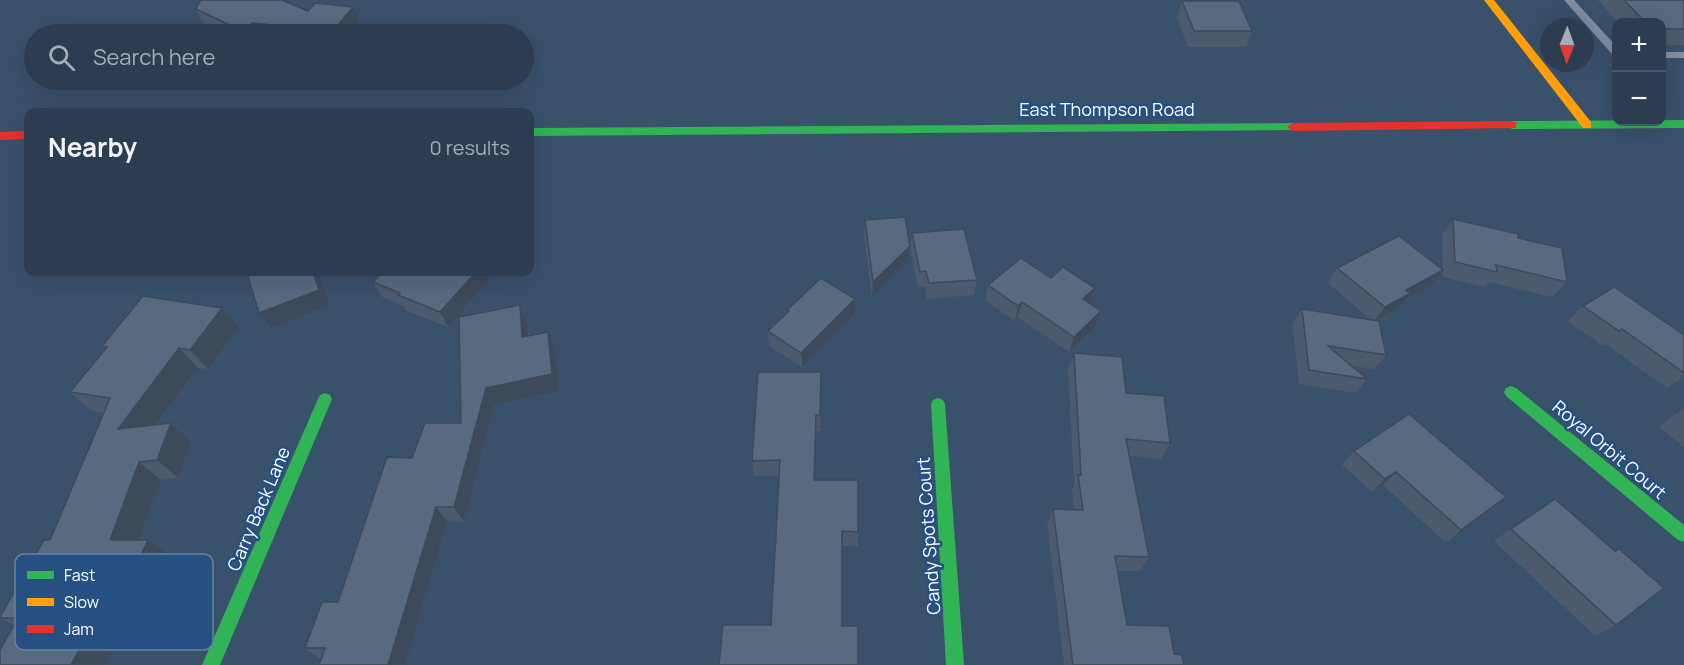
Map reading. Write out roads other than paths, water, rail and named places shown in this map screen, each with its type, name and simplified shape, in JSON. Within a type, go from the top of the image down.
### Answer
[{"type":"main road","points":[[1489,0],[1587,125]]},
{"type":"main road","name":"East Thompson Road","points":[[534,132],[1684,124]]},
{"type":"main road","points":[[0,136],[24,135]]},
{"type":"main road","name":"Royal Orbit Court","points":[[1511,392],[1684,535]]},
{"type":"main road","name":"Carry Back Lane","points":[[211,665],[325,399]]},
{"type":"main road","name":"Candy Spots Court","points":[[938,404],[955,665]]},
{"type":"lane","points":[[1569,0],[1612,47]]},
{"type":"lane","points":[[1666,55],[1684,55]]}]
